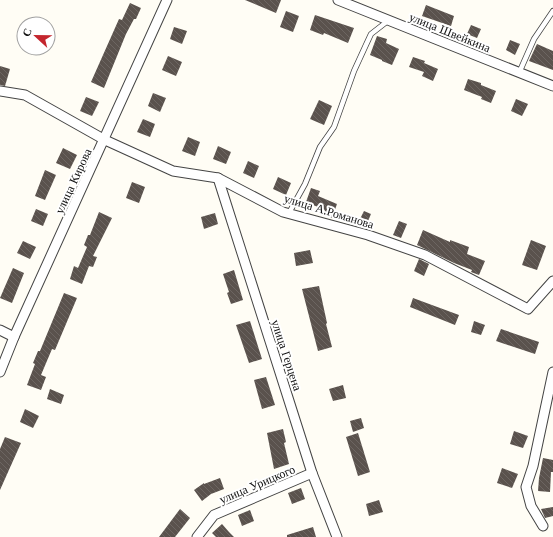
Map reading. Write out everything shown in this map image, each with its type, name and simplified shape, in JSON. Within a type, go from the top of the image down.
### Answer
[{"type":"street","name":"улица Кирова","points":[[0,372],[14,337],[105,140],[167,0]]},
{"type":"street","name":"улица Швейкина","points":[[338,0],[553,86]]},
{"type":"street","name":"улица А.Романова","points":[[0,91],[25,95],[105,140],[173,170],[218,178],[289,213],[368,235],[425,255],[528,308],[553,281]]},
{"type":"street","name":"улица Герцена","points":[[218,178],[312,473],[337,537]]},
{"type":"street","points":[[0,330],[14,337]]},
{"type":"street","points":[[543,526],[531,506],[526,487],[553,372]]},
{"type":"street","name":"улица Урицкого","points":[[197,537],[214,515],[312,473]]},
{"type":"lane","points":[[519,73],[534,39],[553,11]]},
{"type":"lane","points":[[289,213],[305,184],[320,147],[334,127],[354,71],[368,41],[372,34],[390,20]]},
{"type":"building","points":[[245,0],[281,0],[276,13]]},
{"type":"building","points":[[130,3],[141,8],[126,34],[104,88],[91,82],[119,19],[122,20]]},
{"type":"building","points":[[426,5],[454,16],[451,26],[422,16]]},
{"type":"building","points":[[286,11],[299,16],[293,32],[280,27]]},
{"type":"building","points":[[315,15],[354,28],[348,43],[324,33],[323,35],[310,30]]},
{"type":"building","points":[[471,25],[481,29],[477,38],[467,34]]},
{"type":"building","points":[[174,27],[187,31],[182,44],[170,39]]},
{"type":"building","points":[[377,36],[387,39],[386,43],[399,49],[392,65],[370,55]]},
{"type":"building","points":[[510,40],[520,44],[515,55],[506,50]]},
{"type":"building","points":[[537,44],[553,51],[553,70],[529,61]]},
{"type":"building","points":[[168,56],[182,62],[176,76],[162,70]]},
{"type":"building","points":[[413,57],[425,61],[424,63],[438,69],[433,81],[422,76],[424,72],[409,67]]},
{"type":"building","points":[[0,66],[10,69],[5,86],[0,85]]},
{"type":"building","points":[[468,79],[481,83],[481,85],[496,91],[491,103],[481,99],[482,97],[464,90]]},
{"type":"building","points":[[153,93],[166,98],[160,112],[148,106]]},
{"type":"building","points":[[86,97],[99,102],[92,116],[80,111]]},
{"type":"building","points":[[516,99],[528,104],[522,116],[511,111]]},
{"type":"building","points":[[319,100],[332,106],[324,125],[310,119]]},
{"type":"building","points":[[143,119],[155,124],[150,137],[137,132]]},
{"type":"building","points":[[188,137],[200,142],[195,156],[182,151]]},
{"type":"building","points":[[218,146],[231,152],[226,164],[213,159]]},
{"type":"building","points":[[63,148],[77,155],[70,169],[56,163]]},
{"type":"building","points":[[248,161],[259,166],[254,178],[243,173]]},
{"type":"building","points":[[45,170],[56,175],[45,200],[35,196]]},
{"type":"building","points":[[278,177],[291,183],[286,195],[273,189]]},
{"type":"building","points":[[132,182],[145,187],[139,203],[126,198]]},
{"type":"building","points":[[311,188],[320,191],[318,196],[337,204],[332,218],[323,214],[325,210],[306,202]]},
{"type":"building","points":[[36,209],[48,214],[43,226],[31,221]]},
{"type":"building","points":[[364,211],[371,214],[365,228],[357,225]]},
{"type":"building","points":[[99,212],[112,218],[93,256],[97,257],[93,267],[89,266],[82,284],[70,279],[74,266],[78,268],[87,247],[84,245],[88,235],[90,235]]},
{"type":"building","points":[[215,213],[218,224],[204,229],[201,217]]},
{"type":"building","points":[[399,221],[407,224],[401,238],[393,235]]},
{"type":"building","points":[[423,230],[450,242],[450,240],[469,247],[467,254],[485,261],[479,275],[471,272],[472,270],[417,245]]},
{"type":"building","points":[[531,240],[546,246],[537,270],[522,265]]},
{"type":"building","points":[[23,241],[36,247],[30,259],[17,253]]},
{"type":"building","points":[[310,250],[313,263],[296,266],[294,253]]},
{"type":"building","points":[[419,259],[429,264],[424,276],[414,271]]},
{"type":"building","points":[[13,268],[24,273],[12,303],[0,298]]},
{"type":"building","points":[[234,270],[243,300],[231,304],[223,274]]},
{"type":"building","points":[[319,286],[332,347],[318,351],[302,289]]},
{"type":"building","points":[[64,293],[77,298],[55,350],[52,349],[41,375],[46,377],[41,390],[27,385],[35,364],[33,363],[38,351],[40,351]]},
{"type":"building","points":[[413,298],[459,315],[455,325],[410,307]]},
{"type":"building","points":[[250,321],[262,359],[249,363],[236,325]]},
{"type":"building","points":[[474,321],[485,325],[481,335],[471,332]]},
{"type":"building","points":[[501,329],[539,342],[535,354],[496,341]]},
{"type":"building","points":[[266,377],[275,405],[262,409],[254,380]]},
{"type":"building","points":[[343,385],[346,398],[333,401],[329,389]]},
{"type":"building","points":[[50,389],[64,395],[61,404],[47,399]]},
{"type":"building","points":[[25,409],[39,416],[33,428],[20,422]]},
{"type":"building","points":[[361,418],[364,428],[353,432],[350,421]]},
{"type":"building","points":[[283,429],[286,442],[284,443],[289,464],[274,469],[267,433]]},
{"type":"building","points":[[514,431],[528,436],[523,448],[510,444]]},
{"type":"building","points":[[358,433],[370,472],[358,476],[346,437]]},
{"type":"building","points":[[5,437],[21,443],[0,490],[0,449]]},
{"type":"building","points":[[543,458],[553,460],[550,492],[538,491]]},
{"type":"building","points":[[502,468],[518,474],[512,488],[497,483]]},
{"type":"building","points":[[220,478],[224,489],[211,494],[202,501],[194,490],[204,483]]},
{"type":"building","points":[[301,488],[305,499],[292,504],[288,493]]},
{"type":"building","points":[[379,500],[383,512],[369,516],[366,504]]},
{"type":"building","points":[[553,507],[553,516],[545,518],[541,509]]},
{"type":"building","points":[[180,509],[190,518],[175,537],[159,537]]},
{"type":"building","points":[[250,510],[254,521],[242,526],[238,515]]},
{"type":"building","points":[[222,524],[234,537],[216,537],[212,533]]},
{"type":"building","points":[[313,527],[316,537],[287,537],[287,535]]}]
